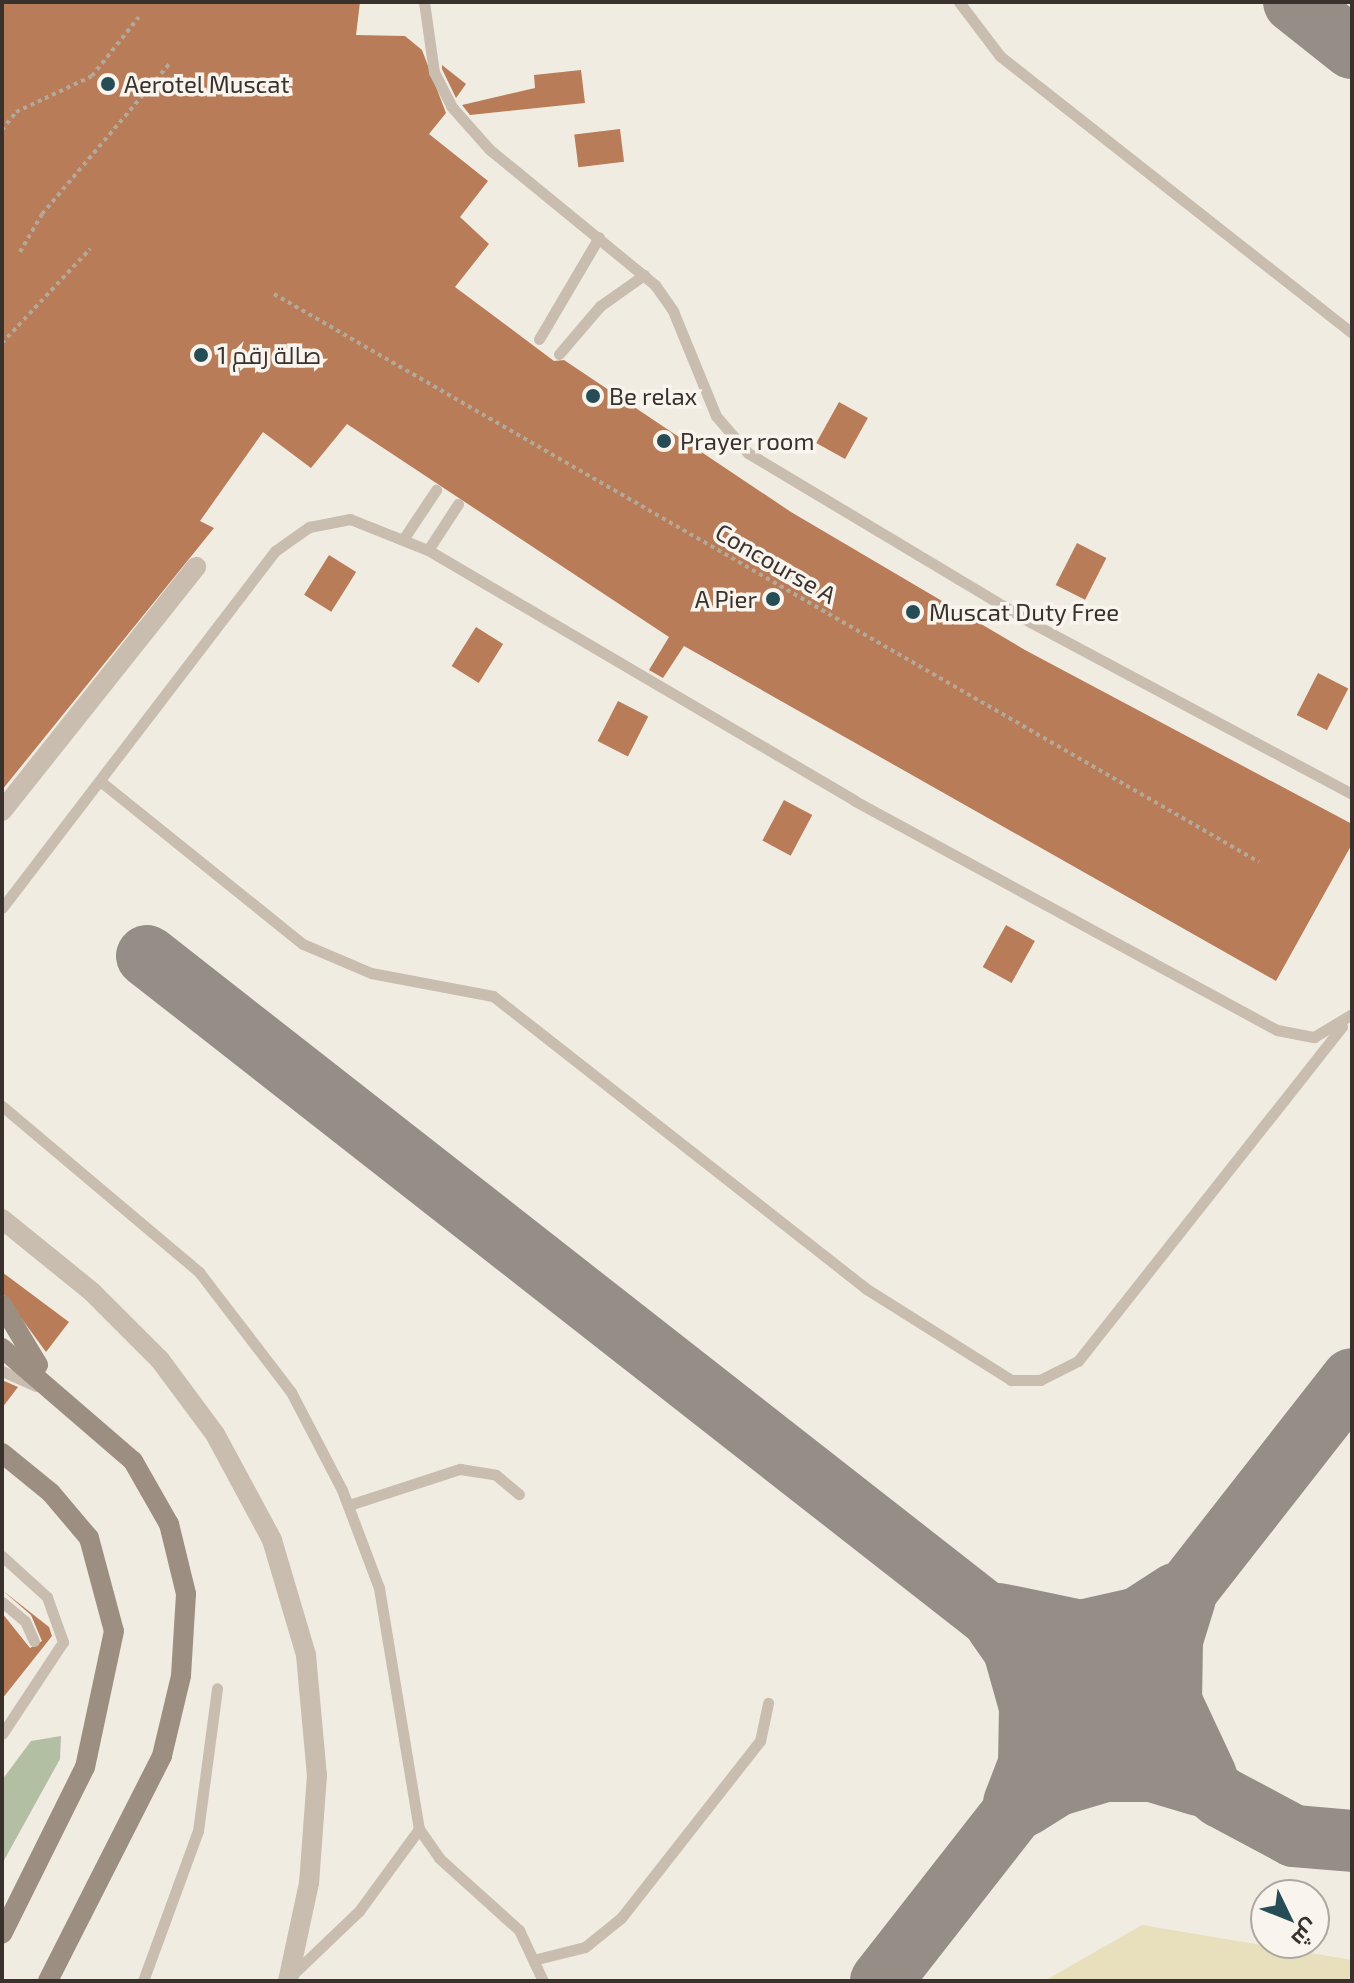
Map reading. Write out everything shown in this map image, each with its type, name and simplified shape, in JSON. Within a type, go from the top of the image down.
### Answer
[{"type":"street","points":[[2,811],[196,567]]},
{"type":"street","points":[[2,1219],[92,1292],[160,1360],[215,1434],[272,1540],[306,1655],[317,1775],[309,1883],[288,1979]]},
{"type":"street","points":[[2,1305],[22,1348],[69,1402]]},
{"type":"street","points":[[2,1348],[109,1434],[153,1491],[180,1559],[186,1636],[174,1717],[148,1795],[48,1981]]},
{"type":"street","points":[[2,1453],[61,1503],[89,1538],[114,1631],[85,1767],[2,1934]]},
{"type":"lane","points":[[424,2],[434,72],[463,121],[644,275],[673,311],[716,416],[768,468],[1030,622],[1352,794]]},
{"type":"lane","points":[[959,2],[1000,56],[1352,333]]},
{"type":"lane","points":[[539,339],[599,237]]},
{"type":"lane","points":[[559,354],[600,306],[644,275]]},
{"type":"lane","points":[[404,538],[436,490]]},
{"type":"lane","points":[[428,550],[458,504]]},
{"type":"lane","points":[[2,908],[291,537],[350,519],[428,550],[855,801],[1277,1030],[1314,1037],[1350,1017]]},
{"type":"lane","points":[[100,781],[303,944],[371,973],[493,996],[865,1288],[1011,1380],[1054,1376],[1078,1361],[1350,1017]]},
{"type":"lane","points":[[2,1106],[144,1220],[224,1300],[291,1392],[349,1505],[388,1622],[419,1829],[439,1858],[519,1930],[537,1959],[543,1981]]},
{"type":"lane","points":[[2,1371],[69,1402]]},
{"type":"lane","points":[[349,1505],[460,1469],[496,1475],[519,1494]]},
{"type":"lane","points":[[2,1556],[47,1597],[63,1642],[2,1734]]},
{"type":"lane","points":[[2,1602],[25,1621],[34,1641]]},
{"type":"lane","points":[[143,1981],[198,1831],[217,1688]]},
{"type":"lane","points":[[537,1959],[585,1947],[621,1918],[760,1741],[768,1703]]},
{"type":"lane","points":[[288,1979],[359,1911],[419,1829]]},
{"type":"path","points":[[2,130],[16,112],[92,76],[139,17]]},
{"type":"path","points":[[20,252],[42,214],[170,63]]},
{"type":"path","points":[[2,343],[90,249]]},
{"type":"path","name":"Concourse A","points":[[274,294],[1259,862]]},
{"type":"green space","points":[[61,1736],[60,1759],[2,1864],[2,1780],[31,1741]]},
{"type":"sand","points":[[1142,1925],[1250,1943],[1250,1959],[1330,1959],[1330,1956],[1352,1960],[1352,1981],[1044,1981]]},
{"type":"building","points":[[2,2],[360,2],[356,35],[405,36],[422,50],[446,113],[429,134],[488,181],[460,217],[489,244],[455,287],[554,361],[564,360],[791,512],[1025,650],[1352,824],[1352,844],[1276,981],[684,646],[663,678],[649,670],[669,637],[347,424],[311,468],[263,432],[200,521],[214,528],[2,790]]},
{"type":"building","points":[[442,65],[466,84],[456,98],[442,69]]},
{"type":"building","points":[[581,70],[585,103],[470,115],[462,105],[535,88],[534,75]]},
{"type":"building","points":[[620,129],[624,162],[578,167],[574,135]]},
{"type":"building","points":[[839,402],[868,418],[845,459],[816,443]]},
{"type":"building","points":[[1077,543],[1106,558],[1085,600],[1056,585]]},
{"type":"building","points":[[329,555],[356,572],[331,612],[304,595]]},
{"type":"building","points":[[476,627],[503,644],[479,683],[452,666]]},
{"type":"building","points":[[1318,673],[1348,688],[1327,730],[1297,715]]},
{"type":"building","points":[[618,701],[648,716],[628,757],[598,741]]},
{"type":"building","points":[[784,800],[812,815],[791,856],[762,841]]},
{"type":"building","points":[[1006,925],[1035,941],[1012,983],[983,967]]},
{"type":"building","points":[[2,1272],[69,1322],[46,1352],[2,1292]]},
{"type":"building","points":[[2,1380],[18,1387],[2,1408]]},
{"type":"building","points":[[2,1590],[49,1627],[52,1636],[2,1699],[2,1613],[30,1648],[42,1641],[31,1615]]},
{"type":"taxiway","points":[[1294,2],[1352,48]]},
{"type":"taxiway","points":[[147,956],[1221,1797],[1294,1836],[1352,1841]]},
{"type":"taxiway","points":[[881,1981],[1352,1379]]},
{"type":"taxiway","points":[[999,1614],[1081,1631],[1138,1618],[1177,1593]]},
{"type":"taxiway","points":[[1185,1598],[1172,1640],[1171,1701],[1206,1776]]},
{"type":"taxiway","points":[[996,1624],[1014,1650],[1030,1707],[1029,1764],[1014,1803]]},
{"type":"taxiway","points":[[1024,1806],[1058,1785],[1105,1771],[1152,1771],[1199,1785]]},
{"type":"place","name":"Aerotel Muscat","points":[[108,84]]},
{"type":"place","name":"صالة رقم 1","points":[[201,355]]},
{"type":"place","name":"Be relax","points":[[593,396]]},
{"type":"place","name":"Prayer room","points":[[664,441]]},
{"type":"place","name":"A Pier","points":[[773,599]]},
{"type":"place","name":"Muscat Duty Free","points":[[913,612]]}]
